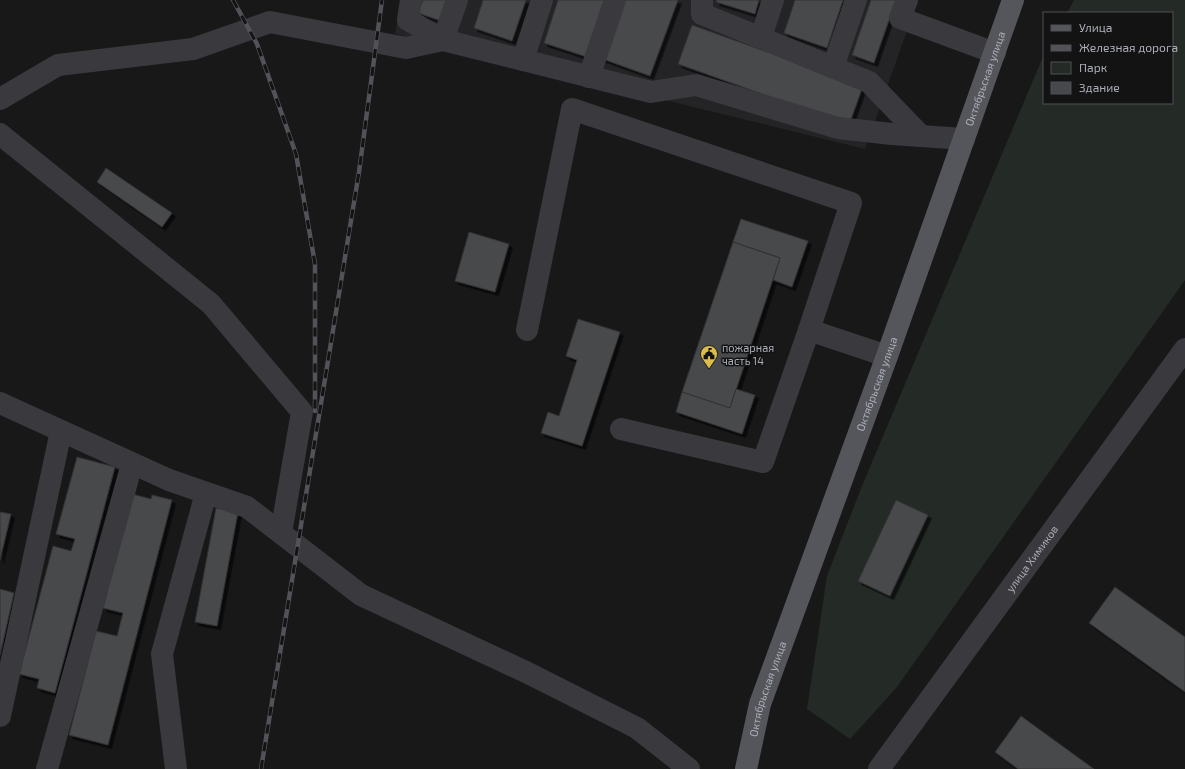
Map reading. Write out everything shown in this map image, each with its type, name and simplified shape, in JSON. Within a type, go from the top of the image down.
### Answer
[{"type":"main road","name":"Октябрьская улица","points":[[746,769],[760,704],[887,356],[1013,0]]},
{"type":"street","points":[[411,0],[408,20],[443,40],[589,77],[650,92],[696,84],[838,128],[964,139]]},
{"type":"street","points":[[443,40],[457,0]]},
{"type":"street","points":[[523,60],[542,0]]},
{"type":"street","points":[[589,77],[615,0]]},
{"type":"street","points":[[702,0],[702,14],[869,82],[921,136]]},
{"type":"street","points":[[764,28],[774,0]]},
{"type":"street","points":[[833,67],[856,0]]},
{"type":"street","points":[[907,0],[900,18],[995,53]]},
{"type":"street","points":[[0,99],[58,65],[193,49],[270,22],[406,48],[443,40]]},
{"type":"street","points":[[527,330],[572,109],[851,203],[763,462],[621,429]]},
{"type":"street","points":[[0,134],[212,304],[302,412],[281,533]]},
{"type":"street","points":[[809,330],[887,356]]},
{"type":"street","name":"улица Химиков","points":[[879,769],[1185,349]]},
{"type":"street","points":[[0,403],[169,480],[247,507],[361,595],[526,672],[637,728],[689,769]]},
{"type":"street","points":[[0,716],[61,431]]},
{"type":"street","points":[[47,769],[132,464]]},
{"type":"street","points":[[176,769],[162,654],[206,493]]},
{"type":"shaded area","points":[[400,0],[918,0],[865,149],[395,34]]},
{"type":"green space","points":[[1074,0],[1185,0],[1185,280],[897,687],[850,739],[807,709],[827,576],[862,486],[1042,59],[1043,58],[1043,104],[1173,104],[1173,12],[1068,12]]},
{"type":"building","points":[[423,0],[451,0],[444,22],[418,13]]},
{"type":"building","points":[[483,0],[526,0],[512,41],[474,28]]},
{"type":"building","points":[[558,0],[609,0],[590,58],[544,43]]},
{"type":"building","points":[[621,0],[678,0],[650,76],[600,58]]},
{"type":"building","points":[[717,0],[759,0],[755,14],[716,2]]},
{"type":"building","points":[[795,0],[843,0],[827,48],[784,33]]},
{"type":"building","points":[[871,0],[896,0],[874,63],[852,55]]},
{"type":"building","points":[[692,25],[863,86],[849,125],[678,64]]},
{"type":"building","points":[[106,168],[172,213],[162,227],[97,182]]},
{"type":"building","points":[[741,219],[808,241],[792,287],[773,280],[780,258],[733,242]]},
{"type":"building","points":[[469,232],[509,244],[495,292],[455,281]]},
{"type":"building","points":[[733,242],[780,258],[730,408],[682,392]]},
{"type":"building","points":[[578,319],[620,332],[582,446],[541,433],[548,412],[559,416],[577,360],[566,356]]},
{"type":"building","points":[[736,389],[755,395],[742,434],[676,412],[682,392],[730,408]]},
{"type":"building","points":[[77,457],[115,467],[55,693],[37,688],[39,679],[19,674],[53,546],[71,551],[75,539],[56,534]]},
{"type":"building","points":[[132,494],[151,499],[152,495],[172,500],[108,745],[69,735],[96,631],[117,636],[123,613],[103,608]]},
{"type":"building","points":[[896,500],[928,515],[890,596],[858,581]]},
{"type":"building","points":[[216,508],[238,512],[217,626],[195,622]]},
{"type":"building","points":[[0,512],[11,514],[0,560]]},
{"type":"building","points":[[1115,587],[1185,637],[1185,692],[1089,623]]},
{"type":"building","points":[[0,589],[14,593],[0,655]]},
{"type":"building","points":[[1021,716],[1094,769],[1018,769],[995,752]]},
{"type":"railway","points":[[233,0],[257,44],[296,154],[315,264],[315,411]]},
{"type":"railway","points":[[261,769],[359,172],[382,0]]},
{"type":"place","name":"пожарная часть 14","points":[[709,369]]}]
